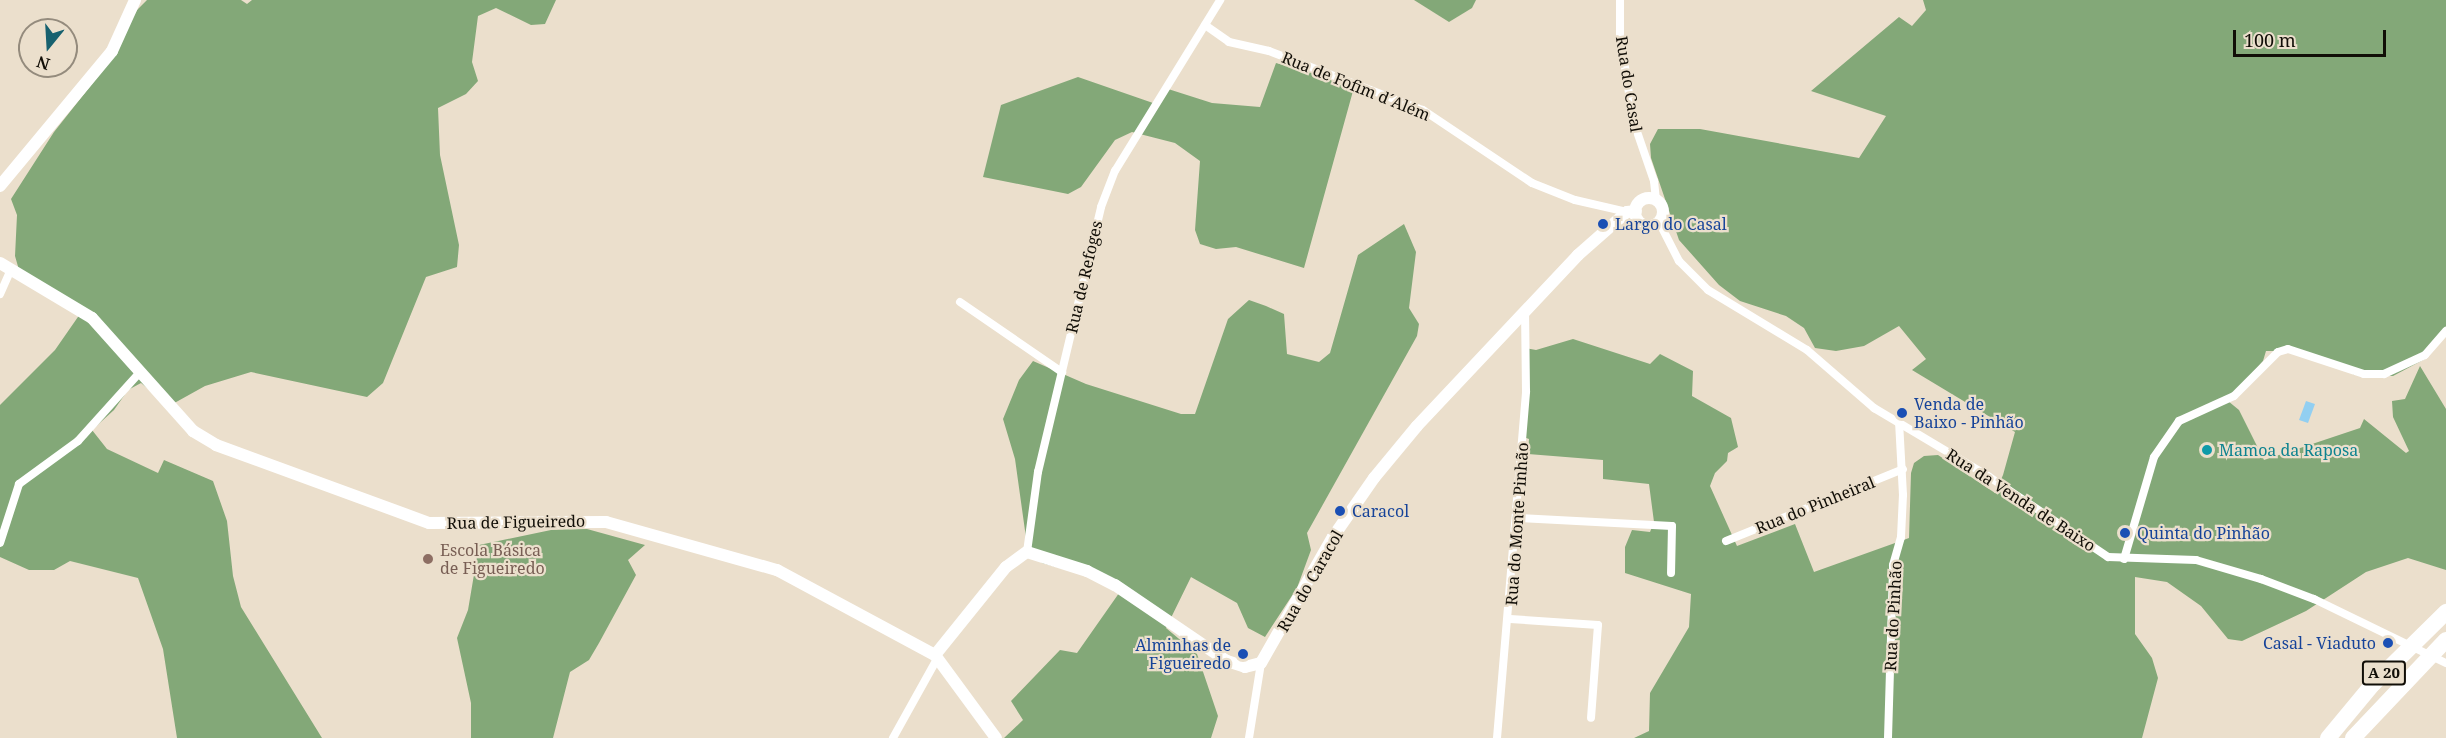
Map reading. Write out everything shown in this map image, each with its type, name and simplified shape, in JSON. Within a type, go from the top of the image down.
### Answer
[{"type":"highway","name":"A 20","points":[[2328,738],[2373,684],[2446,612]]},
{"type":"highway","name":"A 20","points":[[2353,738],[2446,640]]},
{"type":"street","points":[[0,186],[112,51],[135,0]]},
{"type":"street","points":[[1205,25],[1220,0]]},
{"type":"street","name":"Rua do Casal","points":[[1620,0],[1620,34],[1633,120],[1654,182],[1656,200]]},
{"type":"street","name":"Rua de Fofim d´Além","points":[[1205,25],[1229,42],[1269,51],[1423,110],[1532,183],[1575,200],[1631,212]]},
{"type":"street","name":"Rua de Refoges","points":[[1028,552],[1038,472],[1101,207],[1115,171],[1205,25]]},
{"type":"street","points":[[1644,199],[1656,200],[1663,211],[1659,222],[1642,224],[1631,212],[1644,199]]},
{"type":"street","name":"Rua do Caracol","points":[[1261,663],[1334,537],[1374,478],[1525,310],[1578,255],[1631,212]]},
{"type":"street","name":"Rua da Venda de Baixo","points":[[1659,222],[1679,261],[1708,290],[1807,350],[1874,408],[2108,557],[2196,560],[2261,579],[2314,599],[2446,663]]},
{"type":"street","points":[[0,294],[5,266]]},
{"type":"street","name":"Rua de Figueiredo","points":[[5,266],[92,318],[193,431],[216,445],[429,523],[606,522],[777,570],[936,656],[996,738]]},
{"type":"street","points":[[960,302],[1062,372]]},
{"type":"street","name":"Rua do Monte Pinhão","points":[[1497,738],[1510,619],[1526,391],[1525,310]]},
{"type":"street","points":[[2124,559],[2154,457],[2179,421],[2234,396],[2278,352],[2288,349],[2364,374],[2384,374],[2425,355],[2446,331]]},
{"type":"street","points":[[0,543],[19,483],[78,441],[141,371]]},
{"type":"street","name":"Rua do Pinhão","points":[[1888,738],[1893,565],[1901,537],[1903,469],[1899,422]]},
{"type":"street","name":"Rua do Pinheiral","points":[[1726,541],[1903,469]]},
{"type":"street","points":[[1517,518],[1672,526],[1671,573]]},
{"type":"street","points":[[893,738],[936,656],[1006,567],[1028,552],[1087,571],[1115,585],[1227,661],[1245,667],[1261,663],[1249,738]]},
{"type":"street","points":[[1510,619],[1598,625],[1591,718]]},
{"type":"green space","points":[[147,0],[241,0],[247,4],[252,0],[556,0],[545,24],[531,25],[496,8],[478,16],[472,62],[478,81],[466,94],[438,108],[440,155],[459,245],[457,267],[426,277],[383,383],[367,397],[251,372],[205,386],[169,406],[141,383],[128,390],[114,410],[92,430],[107,449],[158,473],[164,460],[213,481],[227,521],[233,576],[241,607],[322,738],[177,738],[163,649],[138,578],[70,561],[54,570],[29,570],[0,557],[0,405],[55,350],[80,314],[19,270],[15,256],[17,215],[11,199],[54,132],[107,65],[137,10]]},
{"type":"green space","points":[[1414,0],[1476,0],[1472,8],[1449,22]]},
{"type":"green space","points":[[1923,0],[2446,0],[2446,329],[2425,359],[2393,376],[2355,375],[2303,351],[2266,351],[2263,361],[2228,401],[2239,410],[2264,460],[2360,428],[2364,419],[2406,453],[2409,451],[2393,417],[2392,401],[2405,399],[2420,366],[2446,409],[2446,570],[2408,558],[2366,572],[2306,611],[2242,641],[2228,639],[2201,606],[2167,582],[2135,577],[2135,634],[2152,658],[2158,678],[2142,738],[1634,738],[1649,731],[1650,693],[1689,627],[1691,594],[1625,573],[1625,547],[1632,530],[1650,532],[1654,522],[1649,484],[1603,479],[1603,460],[1528,454],[1529,439],[1523,437],[1525,348],[1536,350],[1573,339],[1650,364],[1660,354],[1693,371],[1692,396],[1731,418],[1738,447],[1728,453],[1727,461],[1715,473],[1710,486],[1737,546],[1795,524],[1814,572],[1909,538],[1911,473],[1914,463],[1924,456],[1938,455],[1995,493],[2003,475],[2015,432],[1912,370],[1926,359],[1899,326],[1864,346],[1836,351],[1815,348],[1804,328],[1786,316],[1740,301],[1719,285],[1679,240],[1651,158],[1650,144],[1658,129],[1700,129],[1859,158],[1886,116],[1811,91],[1899,17],[1912,26],[1926,10]]},
{"type":"green space","points":[[1276,63],[1322,76],[1353,91],[1304,268],[1236,247],[1216,249],[1200,244],[1195,230],[1200,161],[1175,143],[1132,132],[1115,140],[1081,187],[1068,194],[983,177],[1001,105],[1078,77],[1153,103],[1165,88],[1212,103],[1260,107]]},
{"type":"green space","points":[[1404,224],[1416,252],[1409,308],[1419,324],[1417,336],[1307,533],[1311,550],[1297,588],[1265,637],[1248,628],[1237,603],[1191,577],[1166,628],[1197,654],[1218,716],[1211,738],[1004,738],[1023,720],[1011,701],[1060,650],[1077,653],[1124,586],[1042,563],[1028,552],[1015,459],[1003,419],[1019,380],[1033,361],[1086,384],[1181,414],[1195,414],[1228,319],[1249,300],[1284,314],[1287,354],[1319,362],[1330,353],[1358,255]]},
{"type":"green space","points":[[587,529],[645,545],[628,560],[636,575],[589,660],[570,672],[553,738],[471,738],[471,703],[457,638],[468,610],[479,545],[551,530]]},
{"type":"water","points":[[2306,401],[2315,404],[2308,423],[2299,420]]},
{"type":"place","name":"Largo do Casal","points":[[1603,224]]},
{"type":"place","name":"Venda de Baixo - Pinhão","points":[[1902,413]]},
{"type":"place","name":"Mamoa da Raposa","points":[[2207,450]]},
{"type":"place","name":"Caracol","points":[[1340,511]]},
{"type":"place","name":"Quinta do Pinhão","points":[[2125,533]]},
{"type":"place","name":"Escola Básica de Figueiredo","points":[[428,559]]},
{"type":"place","name":"Casal - Viaduto","points":[[2388,643]]},
{"type":"place","name":"Alminhas de Figueiredo","points":[[1243,654]]}]
